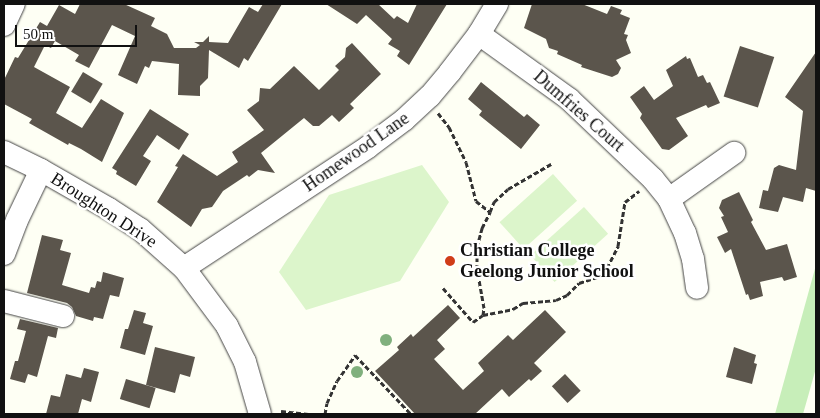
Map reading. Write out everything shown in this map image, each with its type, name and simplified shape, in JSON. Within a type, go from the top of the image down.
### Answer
[{"type":"street","points":[[4,25],[14,4]]},
{"type":"street","name":"Homewood Lane","points":[[184,268],[354,156],[404,120],[430,96],[479,34],[497,4]]},
{"type":"street","name":"Dumfries Court","points":[[479,34],[569,99],[630,156],[669,199],[685,233],[693,259],[697,288]]},
{"type":"street","name":"Broughton Drive","points":[[4,152],[41,170],[140,229],[184,268],[227,326],[271,413]]},
{"type":"street","points":[[669,199],[734,153]]},
{"type":"street","points":[[4,254],[17,220],[41,170]]},
{"type":"street","points":[[4,301],[63,316]]},
{"type":"path","points":[[436,110],[449,128],[466,162],[476,201],[490,212]]},
{"type":"path","points":[[483,315],[484,308],[477,269],[477,247],[482,228],[494,202],[508,189],[551,164]]},
{"type":"path","points":[[442,288],[473,322],[483,315],[514,309],[523,303],[556,300],[567,295],[580,283],[597,276],[607,268],[618,246],[626,202],[645,185]]},
{"type":"path","points":[[325,414],[327,403],[337,381],[355,355],[411,414]]},
{"type":"path","points":[[271,413],[311,414]]},
{"type":"green space","points":[[422,165],[449,202],[400,281],[306,310],[279,272],[329,195]]},
{"type":"green space","points":[[553,174],[577,201],[524,249],[499,222]]},
{"type":"green space","points":[[584,207],[608,234],[555,282],[530,255]]},
{"type":"green space","points":[[816,265],[816,368],[803,414],[775,414]]},
{"type":"building","points":[[80,4],[124,4],[155,18],[151,26],[167,34],[174,48],[196,48],[200,45],[194,42],[203,42],[209,36],[209,42],[228,43],[249,7],[258,12],[263,4],[282,4],[248,61],[244,58],[239,68],[209,50],[208,78],[200,86],[200,96],[178,95],[179,64],[152,61],[149,68],[145,66],[137,84],[118,75],[135,36],[112,25],[89,68],[75,61],[79,55],[55,41],[51,48],[45,45],[34,67],[70,87],[56,113],[82,128],[101,99],[124,113],[102,162],[81,149],[69,143],[68,145],[29,123],[32,119],[4,104],[4,80],[15,57],[18,58],[40,22],[47,26],[59,5],[75,14]]},
{"type":"building","points":[[326,4],[378,4],[394,19],[397,16],[408,23],[417,4],[447,4],[409,65],[397,56],[400,51],[388,44],[392,39],[366,15],[357,24]]},
{"type":"building","points":[[532,4],[582,4],[607,14],[611,6],[622,10],[620,14],[630,18],[624,34],[628,35],[626,40],[631,53],[616,60],[621,68],[618,74],[612,77],[581,67],[582,65],[557,54],[558,51],[549,48],[546,39],[524,28]]},
{"type":"building","points":[[352,43],[381,74],[350,104],[354,108],[339,122],[332,115],[319,126],[313,126],[304,118],[261,153],[275,173],[258,170],[249,177],[247,175],[223,191],[212,207],[202,209],[191,227],[157,202],[178,167],[175,166],[183,154],[217,176],[238,162],[232,152],[264,130],[247,110],[259,101],[260,88],[270,89],[294,66],[319,90],[339,70],[335,66],[345,57],[346,48]]},
{"type":"building","points":[[740,46],[774,57],[758,108],[724,96]]},
{"type":"building","points":[[816,52],[816,191],[806,188],[803,202],[783,197],[778,212],[759,208],[763,190],[768,191],[774,168],[779,165],[796,170],[803,111],[785,97]]},
{"type":"building","points":[[686,56],[687,59],[690,58],[698,77],[703,75],[707,83],[710,82],[720,103],[708,108],[706,105],[676,118],[688,136],[669,150],[662,149],[640,118],[642,114],[630,97],[644,86],[654,100],[673,86],[666,70]]},
{"type":"building","points":[[83,72],[103,84],[91,104],[71,92]]},
{"type":"building","points":[[481,82],[524,117],[527,114],[540,125],[521,149],[479,115],[482,111],[468,99]]},
{"type":"building","points":[[150,109],[189,134],[179,150],[157,135],[143,156],[151,161],[136,186],[116,174],[117,171],[112,168]]},
{"type":"building","points":[[739,192],[753,220],[751,222],[766,250],[787,244],[797,277],[784,281],[782,277],[760,282],[763,296],[750,300],[748,294],[746,295],[731,249],[725,253],[717,237],[728,232],[721,217],[724,216],[719,208],[722,200]]},
{"type":"building","points":[[42,235],[63,240],[60,250],[71,253],[62,285],[89,293],[91,287],[95,288],[97,281],[101,282],[103,272],[124,278],[119,297],[110,295],[103,319],[94,317],[93,321],[76,316],[72,307],[67,303],[27,293]]},
{"type":"building","points":[[448,305],[460,318],[437,340],[445,349],[434,359],[463,390],[484,371],[478,363],[508,335],[513,340],[545,310],[566,332],[534,363],[542,371],[531,381],[529,379],[509,397],[502,389],[475,414],[415,414],[375,371],[399,350],[397,347],[411,334],[413,337]]},
{"type":"building","points":[[134,310],[146,313],[143,323],[153,326],[145,355],[120,348],[125,329],[128,329]]},
{"type":"building","points":[[20,319],[58,328],[56,338],[48,336],[37,377],[28,374],[25,383],[10,379],[15,361],[18,361],[26,331],[17,329]]},
{"type":"building","points":[[155,347],[195,357],[190,377],[180,374],[175,393],[146,385]]},
{"type":"building","points":[[734,347],[756,355],[754,363],[757,364],[752,384],[726,377]]},
{"type":"building","points":[[84,368],[99,372],[91,402],[82,399],[78,414],[46,414],[51,395],[60,397],[66,374],[81,378]]},
{"type":"building","points":[[565,374],[581,391],[568,403],[552,386]]},
{"type":"building","points":[[126,379],[156,388],[150,408],[120,399]]},
{"type":"place","name":"Christian College Geelong Junior School","points":[[450,261]]}]
